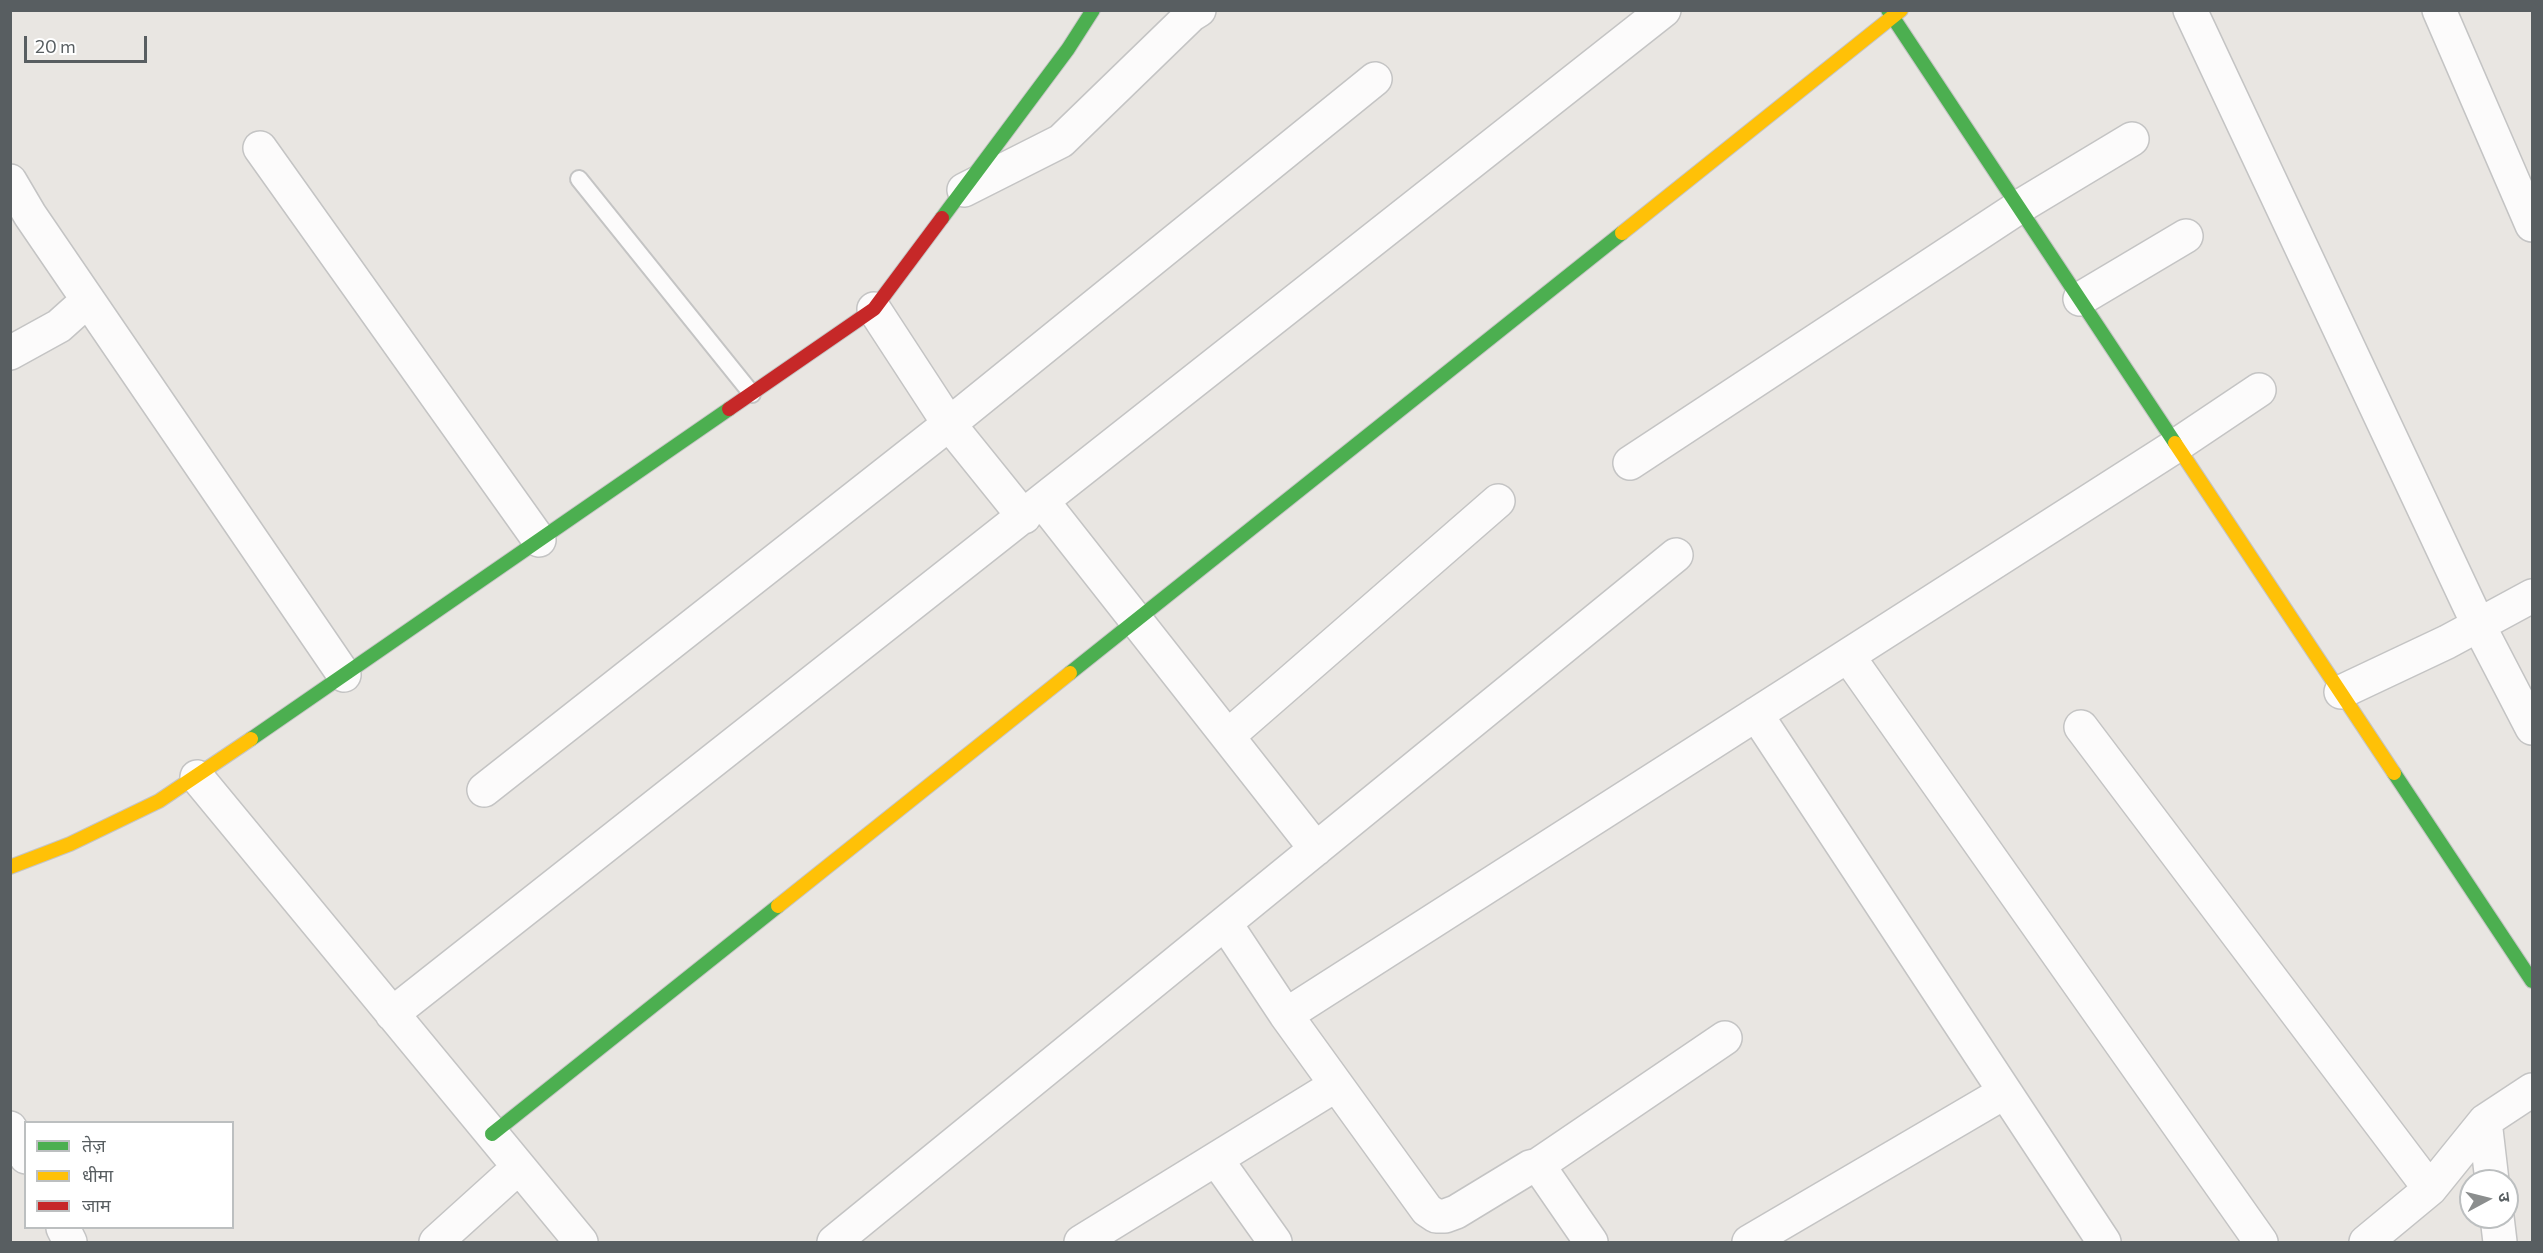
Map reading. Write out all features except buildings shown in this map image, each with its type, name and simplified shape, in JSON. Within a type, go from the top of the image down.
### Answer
[{"type":"street","points":[[10,867],[70,844],[159,801],[197,777],[874,309],[1068,49],[1094,10]]},
{"type":"street","points":[[964,190],[1061,141],[1191,15],[1199,10]]},
{"type":"street","points":[[392,1014],[1664,10]]},
{"type":"street","points":[[2190,10],[2479,626],[2532,728]]},
{"type":"street","points":[[2439,10],[2532,225]]},
{"type":"street","points":[[492,1134],[1894,12],[2019,207],[2532,981]]},
{"type":"street","points":[[484,790],[949,424],[1375,79]]},
{"type":"street","points":[[1630,463],[2019,207],[2132,139]]},
{"type":"street","points":[[261,148],[539,540]]},
{"type":"street","points":[[13,191],[344,675]]},
{"type":"street","points":[[2080,299],[2186,236]]},
{"type":"street","points":[[10,353],[59,326],[88,300]]},
{"type":"street","points":[[874,309],[894,344],[949,424],[1034,509],[1136,619],[1316,849]]},
{"type":"street","points":[[1286,1015],[2177,445],[2259,390]]},
{"type":"street","points":[[1228,736],[1498,501]]},
{"type":"street","points":[[834,1242],[1676,555]]},
{"type":"street","points":[[2341,692],[2479,626],[2532,596]]},
{"type":"street","points":[[1848,656],[2261,1242]]},
{"type":"street","points":[[1756,714],[2104,1242]]},
{"type":"street","points":[[2081,727],[2430,1189]]},
{"type":"street","points":[[197,777],[581,1242]]},
{"type":"street","points":[[1225,923],[1336,1085],[1427,1210],[1436,1215],[1445,1216],[1456,1212],[1530,1167],[1538,1165],[1725,1038]]},
{"type":"street","points":[[1081,1242],[1336,1085]]},
{"type":"street","points":[[2366,1242],[2430,1189],[2485,1121],[2532,1090]]},
{"type":"street","points":[[1749,1242],[2005,1092]]},
{"type":"street","points":[[2485,1121],[2491,1169]]},
{"type":"street","points":[[10,1128],[24,1153]]},
{"type":"street","points":[[1216,1159],[1275,1242]]},
{"type":"street","points":[[1538,1165],[1591,1242]]},
{"type":"street","points":[[436,1242],[519,1167]]},
{"type":"lane","points":[[579,179],[752,394]]},
{"type":"traffic: fast","points":[[942,218],[1068,49],[1093,10]]},
{"type":"traffic: fast","points":[[1888,10],[2175,443]]},
{"type":"traffic: fast","points":[[1070,673],[1622,233]]},
{"type":"traffic: fast","points":[[251,739],[729,409]]},
{"type":"traffic: fast","points":[[2394,773],[2532,981]]},
{"type":"traffic: fast","points":[[492,1134],[778,906]]},
{"type":"traffic: slow","points":[[1622,233],[1901,10]]},
{"type":"traffic: slow","points":[[2175,443],[2394,773]]},
{"type":"traffic: slow","points":[[778,906],[1070,673]]},
{"type":"traffic: slow","points":[[10,867],[70,844],[159,801],[251,739]]},
{"type":"traffic: jam","points":[[729,409],[874,309],[942,218]]}]
